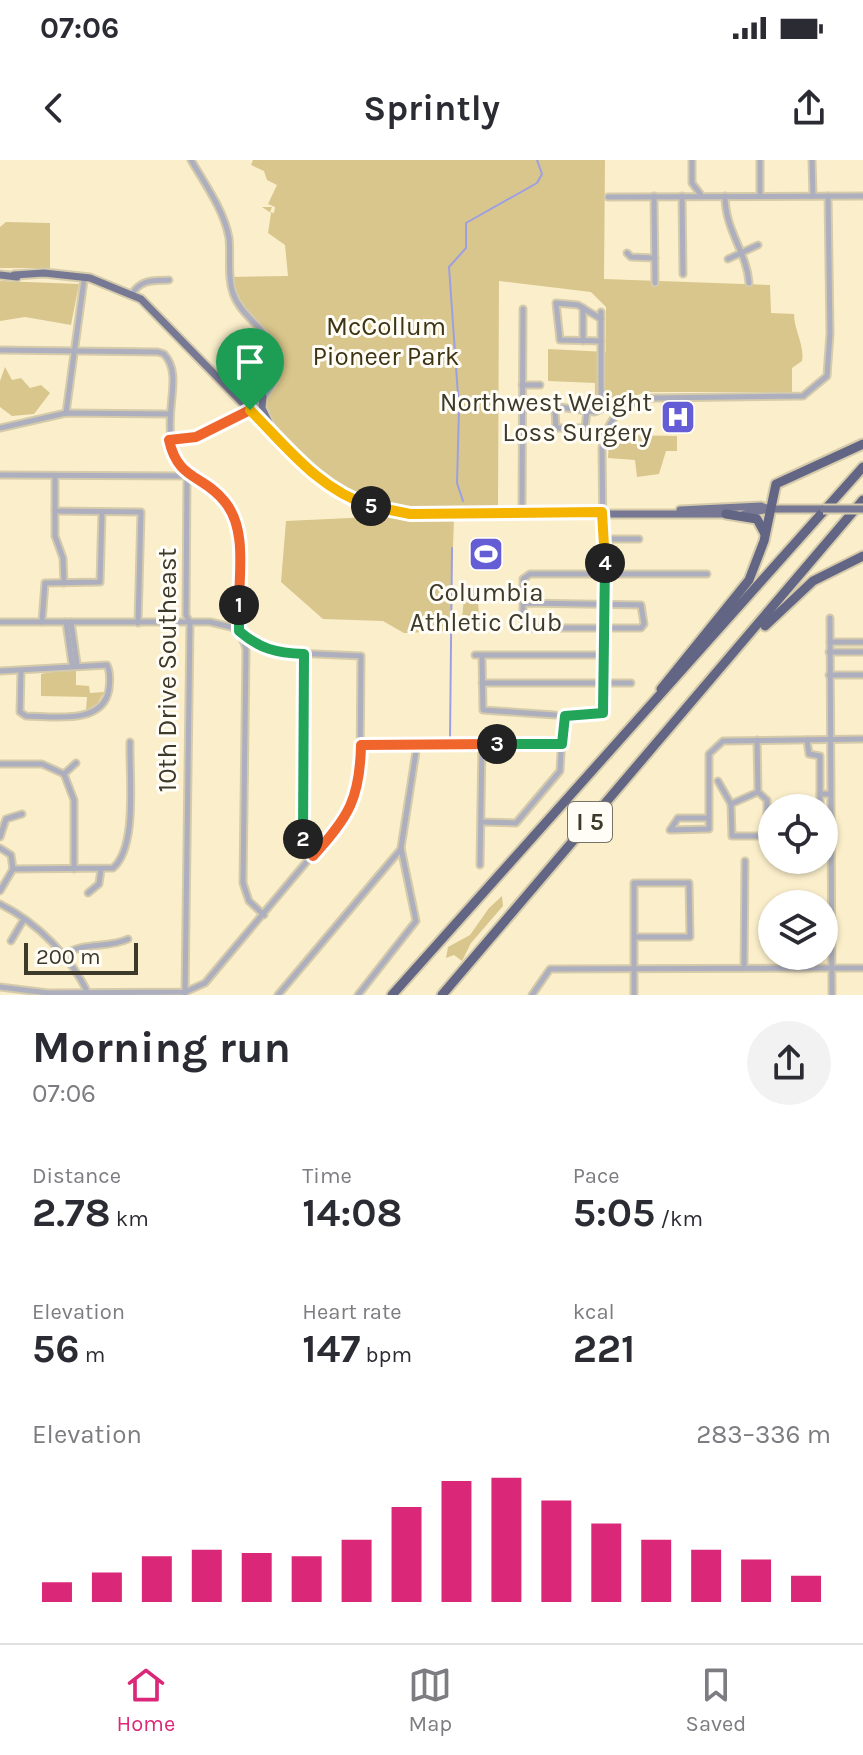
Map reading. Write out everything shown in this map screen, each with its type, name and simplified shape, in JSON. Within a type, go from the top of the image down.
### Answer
[{"type":"highway","points":[[623,739],[744,588],[765,536],[772,491],[781,479],[840,457],[863,444]]},
{"type":"highway","name":"I 5","points":[[392,995],[863,467]]},
{"type":"highway","name":"I 5","points":[[442,995],[863,500]]},
{"type":"highway","points":[[726,514],[757,519],[765,536]]},
{"type":"highway","points":[[739,649],[751,642],[808,585],[863,556]]},
{"type":"main road","points":[[0,275],[84,277],[132,294],[149,307],[329,487],[375,507],[410,514],[698,510],[761,506],[769,509],[863,509]]},
{"type":"main road","points":[[14,275],[84,280],[149,307]]},
{"type":"main road","points":[[263,397],[263,412],[278,439]]},
{"type":"main road","points":[[602,512],[726,514],[761,513],[769,509]]},
{"type":"main road","points":[[670,514],[698,510]]},
{"type":"street","points":[[169,440],[196,437],[250,410],[263,397],[277,374],[276,353],[233,294],[225,222],[191,160]]},
{"type":"street","points":[[692,160],[692,183],[702,196]]},
{"type":"street","points":[[760,160],[760,196]]},
{"type":"street","points":[[812,160],[813,196]]},
{"type":"street","points":[[654,196],[655,283]]},
{"type":"street","points":[[682,196],[683,274]]},
{"type":"street","points":[[725,196],[725,219],[749,283]]},
{"type":"street","points":[[481,822],[516,823],[560,771],[565,716],[603,713],[606,683],[602,448],[616,414],[643,399],[799,397],[811,392],[827,376],[830,361],[828,196]]},
{"type":"street","points":[[608,197],[863,196]]},
{"type":"street","points":[[728,259],[758,245]]},
{"type":"street","points":[[627,253],[631,257],[655,258]]},
{"type":"street","points":[[66,413],[84,280]]},
{"type":"street","points":[[132,294],[137,285],[169,280]]},
{"type":"street","points":[[601,341],[560,340],[555,307],[561,301],[601,316],[601,341],[601,399],[616,414]]},
{"type":"street","points":[[583,308],[583,341]]},
{"type":"street","points":[[522,513],[523,309]]},
{"type":"street","points":[[0,350],[73,351]]},
{"type":"street","name":"10th Drive Southeast","points":[[73,351],[164,354],[174,370],[169,440],[175,460],[187,476],[186,615],[190,623],[185,994]]},
{"type":"street","points":[[522,385],[540,385]]},
{"type":"street","points":[[587,410],[585,428],[556,428],[555,412],[559,407],[587,410],[606,407]]},
{"type":"street","points":[[0,428],[66,413],[169,414]]},
{"type":"street","points":[[0,475],[187,476],[225,501],[236,523],[240,548],[239,631],[246,650],[243,883],[249,901],[264,915]]},
{"type":"street","points":[[55,476],[55,536],[63,558],[64,583]]},
{"type":"street","points":[[55,511],[141,512],[138,623]]},
{"type":"street","points":[[42,622],[45,583],[100,582],[102,512]]},
{"type":"street","points":[[603,539],[639,539]]},
{"type":"street","points":[[524,603],[641,605],[641,628],[527,628],[523,624],[525,576],[707,574]]},
{"type":"street","points":[[830,618],[830,794]]},
{"type":"street","points":[[0,622],[223,624],[271,652],[361,656],[359,784],[352,807],[205,983],[185,994],[48,993],[0,987]]},
{"type":"street","points":[[68,622],[75,664]]},
{"type":"street","points":[[830,642],[863,642]]},
{"type":"street","points":[[829,652],[863,652]]},
{"type":"street","points":[[304,654],[302,832],[313,856]]},
{"type":"street","points":[[555,714],[486,711],[482,707],[479,655],[605,655]]},
{"type":"street","points":[[0,671],[75,664],[109,666],[107,696],[98,708],[85,715],[23,714],[21,671]]},
{"type":"street","points":[[829,675],[863,675]]},
{"type":"street","points":[[482,683],[631,683]]},
{"type":"street","points":[[709,818],[678,818],[670,830],[709,829],[709,818],[709,754],[715,744],[757,740],[863,739]]},
{"type":"street","points":[[718,781],[731,804],[732,836],[767,836],[767,800],[758,792],[757,740]]},
{"type":"street","points":[[807,740],[809,754],[818,754],[821,759],[820,794]]},
{"type":"street","points":[[13,869],[101,869],[113,868],[120,862],[128,845],[130,742]]},
{"type":"street","points":[[480,865],[482,744]]},
{"type":"street","points":[[361,745],[562,744]]},
{"type":"street","points":[[358,995],[416,921],[401,848],[417,745]]},
{"type":"street","points":[[64,774],[76,763]]},
{"type":"street","points":[[0,764],[42,764],[64,774],[74,800],[74,869]]},
{"type":"street","points":[[731,804],[758,792]]},
{"type":"street","points":[[0,837],[6,819],[22,814]]},
{"type":"street","points":[[0,848],[11,855],[13,869],[0,891]]},
{"type":"street","points":[[278,995],[401,848]]},
{"type":"street","points":[[744,968],[745,861]]},
{"type":"street","points":[[88,893],[99,884],[101,869]]},
{"type":"street","points":[[634,937],[690,937],[689,883],[634,883],[634,937],[634,995]]},
{"type":"street","points":[[0,904],[24,919],[64,955],[88,993]]},
{"type":"street","points":[[11,941],[24,919]]},
{"type":"street","points":[[64,955],[74,948],[118,944],[128,939]]},
{"type":"street","points":[[838,967],[863,968]]},
{"type":"street","points":[[532,995],[550,969],[758,968]]},
{"type":"street","points":[[832,970],[832,995]]},
{"type":"green space","name":"McCollum Pioneer Park","points":[[253,160],[605,160],[604,279],[770,285],[771,313],[794,314],[802,350],[802,361],[792,368],[792,392],[645,392],[614,405],[595,395],[595,383],[548,381],[548,349],[606,352],[606,307],[591,292],[499,281],[498,513],[389,511],[329,487],[268,428],[263,401],[278,364],[271,342],[238,303],[230,277],[288,276],[285,245],[268,233],[271,213],[262,207],[272,207],[270,212],[274,213],[275,207],[268,204],[277,185],[267,180],[264,171],[251,165]]},
{"type":"green space","points":[[6,222],[50,223],[50,268],[0,268],[0,227]]},
{"type":"green space","points":[[0,281],[79,284],[71,325],[25,317],[0,321]]},
{"type":"green space","points":[[5,367],[12,380],[21,378],[30,388],[41,385],[50,393],[34,414],[12,416],[0,407],[0,381]]},
{"type":"green space","points":[[628,435],[677,436],[677,451],[666,451],[659,474],[637,477],[635,460],[608,458],[609,439],[623,444]]},
{"type":"green space","points":[[371,517],[454,519],[450,631],[404,633],[383,621],[323,619],[281,582],[286,521]]},
{"type":"green space","points":[[465,588],[477,588],[480,629],[461,628]]},
{"type":"green space","points":[[76,670],[76,685],[89,686],[90,693],[104,692],[97,704],[86,710],[87,697],[41,696],[41,674]]},
{"type":"green space","points":[[502,896],[503,906],[471,943],[462,961],[454,955],[446,958],[448,947],[470,935],[489,908]]},
{"type":"waterway","points":[[463,501],[457,483],[459,409],[449,267],[466,248],[466,223],[537,183],[542,174],[537,160]]},
{"type":"waterway","points":[[450,740],[452,548]]},
{"type":"place","name":"Northwest Weight Loss Surgery","points":[[678,417]]},
{"type":"place","name":"Columbia Athletic Club","points":[[486,554]]},
{"type":"route","points":[[250,410],[329,487],[360,503],[410,514],[602,512],[606,702],[603,713],[565,716],[562,744],[361,745],[359,784],[352,807],[313,856],[307,849],[302,832],[304,654],[262,649],[239,631],[240,548],[232,512],[211,489],[187,476],[175,460],[169,440],[196,437],[226,425],[250,410]]}]
